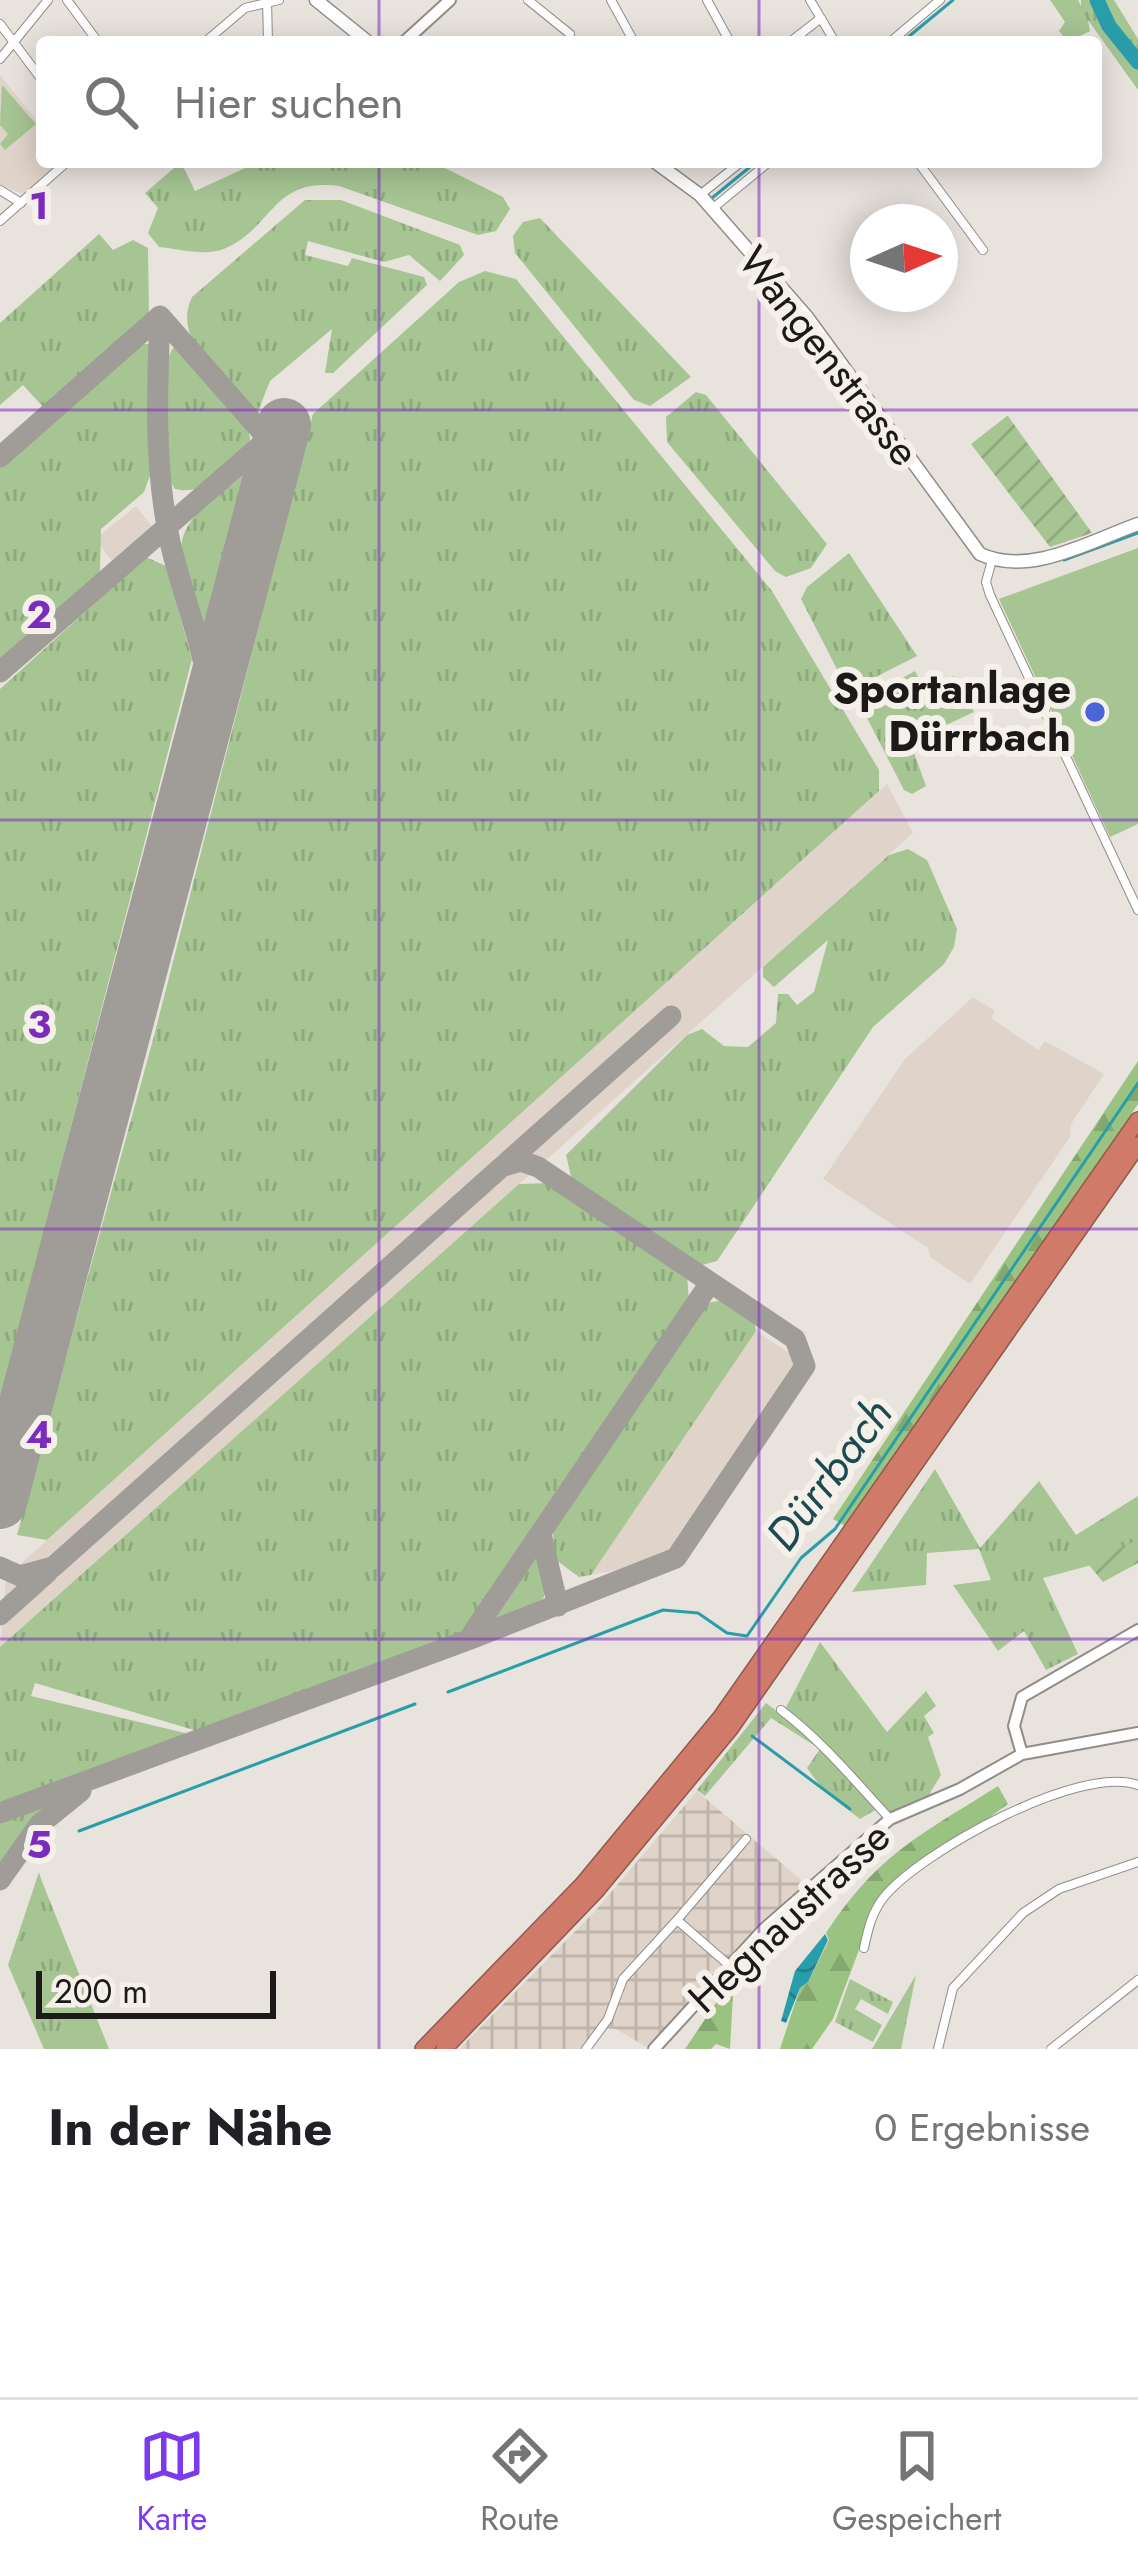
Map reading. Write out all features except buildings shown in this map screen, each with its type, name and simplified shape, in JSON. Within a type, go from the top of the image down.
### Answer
[{"type":"highway","points":[[423,2049],[597,1868],[721,1717],[1138,1120]]},
{"type":"highway","points":[[444,2049],[596,1891],[730,1729],[1138,1144]]},
{"type":"main road","points":[[316,0],[361,36]]},
{"type":"main road","name":"Wangenstrasse","points":[[663,168],[700,196],[847,367],[965,540],[992,560]]},
{"type":"main road","points":[[992,560],[1036,560],[1138,524]]},
{"type":"street","points":[[0,59],[48,0]]},
{"type":"street","points":[[67,0],[94,36]]},
{"type":"street","points":[[212,36],[247,7],[279,0]]},
{"type":"street","points":[[411,36],[450,0]]},
{"type":"street","points":[[528,0],[570,34]]},
{"type":"street","points":[[611,0],[631,36]]},
{"type":"street","points":[[706,0],[727,36]]},
{"type":"street","points":[[897,36],[940,0]]},
{"type":"street","points":[[815,2],[831,36]]},
{"type":"street","points":[[267,3],[268,36]]},
{"type":"street","points":[[798,36],[820,18]]},
{"type":"street","points":[[0,24],[36,72]]},
{"type":"street","points":[[0,221],[61,168]]},
{"type":"street","points":[[700,196],[734,168]]},
{"type":"street","points":[[712,209],[763,168]]},
{"type":"street","points":[[926,168],[983,250]]},
{"type":"street","points":[[0,190],[21,203]]},
{"type":"street","points":[[992,560],[987,588],[1138,910]]},
{"type":"street","points":[[1022,1754],[1014,1726],[1022,1697],[1138,1630]]},
{"type":"street","points":[[781,1710],[825,1744],[842,1771],[890,1819]]},
{"type":"street","name":"Hegnaustrasse","points":[[654,2049],[782,1912],[890,1819],[960,1790],[1022,1754],[1138,1733]]},
{"type":"street","points":[[864,1948],[876,1908],[897,1883],[995,1816],[1112,1782],[1138,1785]]},
{"type":"street","points":[[586,2049],[608,2019],[623,1979],[746,1839]]},
{"type":"street","points":[[938,2049],[953,1988],[1023,1913],[1059,1889],[1138,1862]]},
{"type":"street","points":[[677,1920],[731,1967]]},
{"type":"street","points":[[1051,2049],[1138,1980]]},
{"type":"shaded area","points":[[0,75],[36,120],[36,168],[54,168],[23,194],[0,185]]},
{"type":"shaded area","points":[[136,506],[159,535],[119,570],[95,539]]},
{"type":"shaded area","points":[[887,784],[913,833],[0,1647],[6,1577]]},
{"type":"shaded area","points":[[973,997],[995,1011],[991,1018],[1038,1050],[1045,1041],[1104,1074],[1071,1124],[1070,1137],[970,1284],[930,1257],[928,1248],[823,1179],[905,1059]]},
{"type":"shaded area","points":[[756,1331],[814,1369],[690,1555],[591,1575]]},
{"type":"shaded area","points":[[697,1791],[806,1884],[742,1944],[650,2049],[616,2029],[597,2028],[582,2049],[459,2049],[596,1910]]},
{"type":"green space","points":[[1050,0],[1078,0],[1081,6],[1081,0],[1114,0],[1138,39],[1138,90],[1088,20],[1090,31],[1080,36],[1063,36],[1059,31],[1065,22]]},
{"type":"green space","points":[[2,85],[36,124],[5,150],[0,144],[8,134],[0,125]]},
{"type":"green space","points":[[174,168],[184,168],[195,191],[245,168],[445,168],[503,197],[510,209],[496,231],[478,235],[339,186],[317,185],[287,196],[242,239],[218,251],[202,252],[159,247],[148,233],[158,208],[145,193]]},
{"type":"green space","points":[[305,200],[341,200],[460,245],[464,255],[440,281],[409,255],[384,262],[308,241],[305,255],[348,266],[352,258],[424,277],[427,285],[333,373],[325,373],[332,329],[270,381],[257,414],[205,361],[195,346],[187,314],[192,297]]},
{"type":"green space","points":[[540,218],[691,377],[650,406],[634,400],[515,253],[513,236],[523,222]]},
{"type":"green space","points":[[99,234],[113,250],[133,240],[148,248],[149,314],[45,409],[23,385],[0,405],[0,323]]},
{"type":"green space","points":[[485,271],[516,279],[772,591],[879,770],[879,791],[47,1540],[17,1535],[154,1036],[313,414],[459,282]]},
{"type":"green space","points":[[137,344],[148,344],[155,354],[152,470],[144,492],[101,529],[100,573],[0,664],[0,466]]},
{"type":"green space","points":[[173,348],[181,349],[222,393],[249,431],[247,449],[236,460],[208,483],[190,490],[175,489],[163,441],[164,377]]},
{"type":"green space","points":[[696,392],[706,395],[827,544],[811,568],[786,577],[775,571],[667,442],[666,417]]},
{"type":"green space","points":[[1007,416],[1092,533],[1050,547],[971,444]]},
{"type":"green space","points":[[246,471],[209,624],[201,625],[184,572],[183,538],[201,509]]},
{"type":"green space","name":"Sportanlage Dürrbach","points":[[1138,548],[1138,824],[1110,837],[999,599]]},
{"type":"green space","points":[[849,553],[917,656],[860,685],[841,677],[801,599],[807,587]]},
{"type":"green space","points":[[146,557],[166,566],[192,659],[0,1401],[0,689]]},
{"type":"green space","points":[[915,671],[925,692],[954,676],[974,712],[944,726],[945,739],[914,753],[926,786],[912,794],[904,790],[865,714],[875,693]]},
{"type":"green space","points":[[908,849],[927,860],[957,929],[954,947],[944,964],[873,1027],[717,1261],[702,1265],[684,1259],[573,1185],[566,1155],[687,1035],[702,1029],[724,1046],[748,1047],[776,1023],[778,994],[788,994],[797,1005],[814,992],[828,940],[774,987],[763,977],[763,967],[889,855]]},
{"type":"green space","points":[[1138,1061],[1138,1104],[847,1527],[833,1519]]},
{"type":"green space","points":[[549,1183],[687,1275],[689,1301],[491,1596],[458,1635],[204,1733],[35,1683],[31,1696],[185,1733],[185,1739],[0,1809],[0,1647],[519,1184]]},
{"type":"green space","points":[[723,1300],[754,1320],[756,1331],[591,1575],[579,1577],[556,1560],[552,1527],[695,1313],[707,1303]]},
{"type":"green space","points":[[935,1469],[980,1548],[1039,1481],[1076,1535],[1138,1496],[1138,1543],[1103,1562],[1043,1578],[1078,1654],[1046,1670],[1024,1631],[998,1651],[953,1585],[991,1580],[979,1549],[927,1553],[926,1585],[852,1592]]},
{"type":"green space","points":[[1138,1539],[1138,1563],[1103,1582],[1089,1565]]},
{"type":"green space","points":[[538,1550],[547,1588],[543,1599],[484,1627]]},
{"type":"green space","points":[[820,1642],[887,1732],[926,1691],[936,1706],[924,1716],[934,1733],[928,1737],[941,1775],[930,1793],[934,1799],[890,1819],[879,1808],[860,1819],[824,1791],[807,1768],[820,1749],[771,1718],[705,1796],[697,1790],[766,1703],[782,1715]]},
{"type":"green space","points":[[998,1786],[1008,1804],[879,1897],[833,2019],[812,2049],[780,2049],[800,1988],[808,1982],[829,1940],[826,1933],[864,1883],[902,1848]]},
{"type":"green space","points":[[42,1806],[46,1812],[0,1867],[0,1822]]},
{"type":"green space","points":[[39,1872],[109,2049],[44,2049],[8,1965]]},
{"type":"green space","points":[[916,1975],[901,2049],[872,2049]]},
{"type":"green space","points":[[734,1976],[730,2049],[716,2044],[711,2049],[685,2049]]},
{"type":"green space","points":[[850,1979],[893,2002],[888,2014],[861,1999],[855,2009],[882,2025],[873,2042],[835,2022]]},
{"type":"water","points":[[825,1934],[828,1940],[808,1982],[800,1988],[786,2023],[781,2021],[795,1971]]},
{"type":"waterway","points":[[909,36],[953,0]]},
{"type":"waterway","points":[[1097,0],[1109,26],[1138,62]]},
{"type":"waterway","points":[[712,198],[749,168]]},
{"type":"waterway","points":[[1064,560],[1138,533]]},
{"type":"waterway","name":"Dürrbach","points":[[448,1692],[663,1610],[698,1613],[727,1633],[747,1636],[801,1558],[835,1529],[1138,1083]]},
{"type":"waterway","name":"Dürrbach","points":[[79,1831],[415,1704]]},
{"type":"waterway","points":[[752,1736],[850,1809]]},
{"type":"taxiway","points":[[160,316],[158,427],[164,510],[205,667],[209,706]]},
{"type":"taxiway","points":[[160,316],[268,439]]},
{"type":"taxiway","points":[[0,457],[160,316]]},
{"type":"taxiway","points":[[0,672],[284,425]]},
{"type":"taxiway","points":[[0,1567],[20,1576],[53,1567],[671,1016]]},
{"type":"taxiway","points":[[468,1640],[676,1558],[805,1366],[795,1339],[538,1167],[521,1161],[504,1166]]},
{"type":"taxiway","points":[[0,1813],[468,1640],[710,1283]]},
{"type":"taxiway","points":[[541,1534],[558,1606]]},
{"type":"taxiway","points":[[0,1615],[48,1572]]},
{"type":"taxiway","points":[[0,1880],[39,1825],[81,1791]]},
{"type":"runway","points":[[0,1502],[284,425]]},
{"type":"place","name":"Sportanlage Dürrbach","points":[[1095,712]]}]
